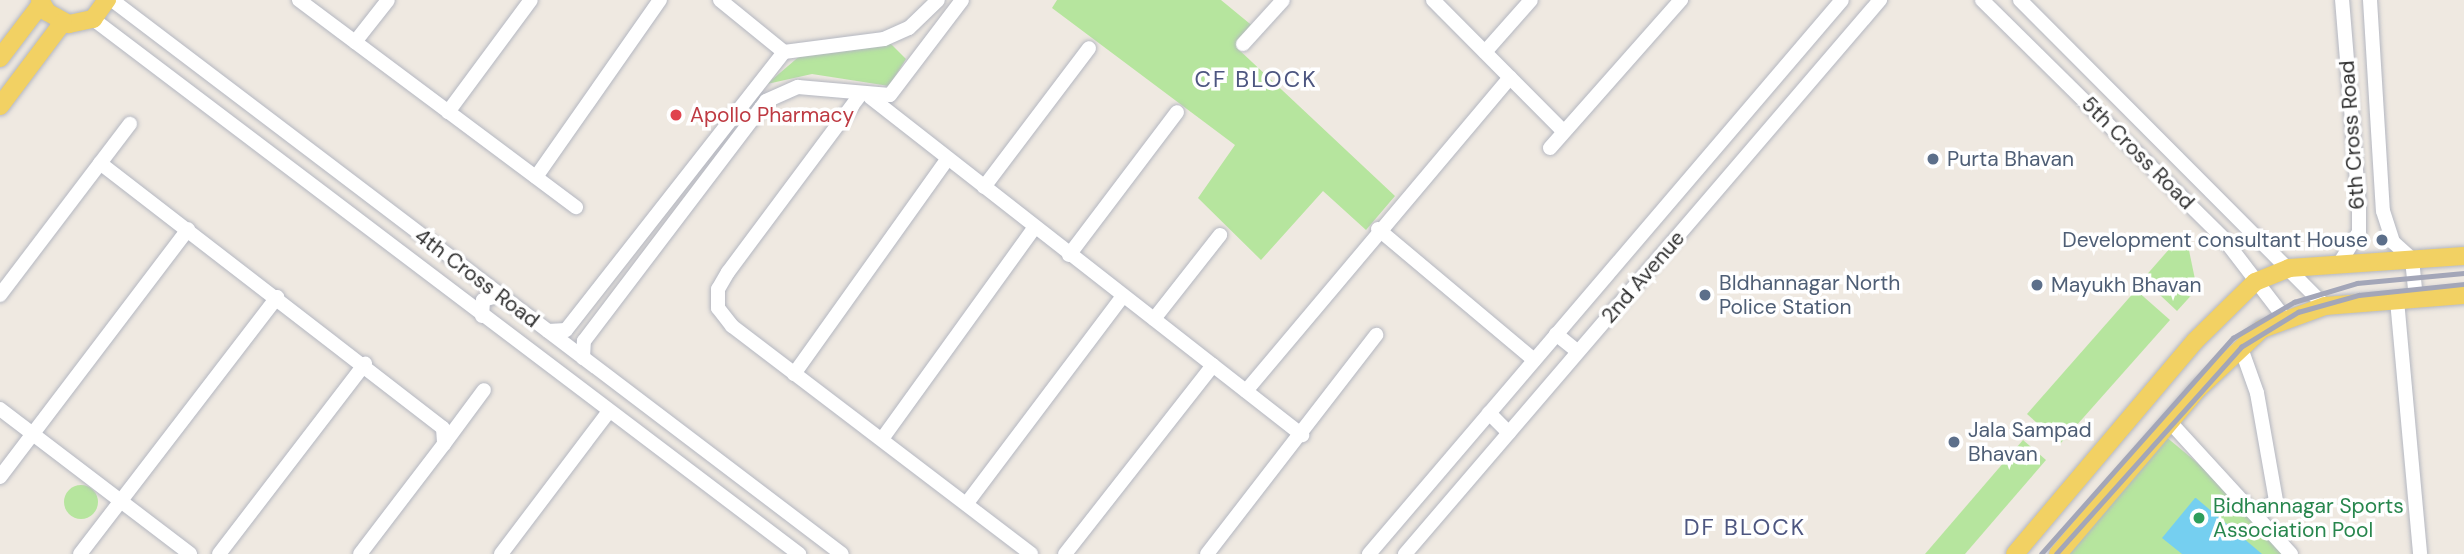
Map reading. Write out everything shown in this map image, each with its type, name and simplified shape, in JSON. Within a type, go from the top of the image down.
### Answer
[{"type":"main road","points":[[0,106],[63,22],[93,19],[110,0]]},
{"type":"main road","points":[[0,58],[41,2],[63,22]]},
{"type":"main road","points":[[2015,554],[2195,341],[2255,282],[2289,268],[2464,256]]},
{"type":"main road","points":[[2040,524],[2062,550],[2170,422],[2241,348],[2283,316],[2325,306],[2464,295]]},
{"type":"street","name":"4th Cross Road","points":[[110,0],[842,554]]},
{"type":"street","points":[[299,0],[576,207]]},
{"type":"street","points":[[355,42],[388,0]]},
{"type":"street","points":[[448,111],[531,0]]},
{"type":"street","points":[[536,177],[660,0]]},
{"type":"street","points":[[720,0],[784,52]]},
{"type":"street","points":[[548,331],[566,330],[754,83],[784,52],[857,45],[909,28],[938,0]]},
{"type":"street","points":[[583,358],[584,341],[766,101],[798,87],[865,96],[890,95],[903,85],[927,45],[962,0]]},
{"type":"street","points":[[1243,44],[1283,0]]},
{"type":"street","points":[[1433,0],[1563,131]]},
{"type":"street","points":[[1485,52],[1531,0]]},
{"type":"street","points":[[1550,148],[1681,0]]},
{"type":"street","name":"2nd Avenue","points":[[1369,554],[1842,0]]},
{"type":"street","name":"2nd Avenue","points":[[1405,554],[1880,0]]},
{"type":"street","name":"5th Cross Road","points":[[1982,0],[2189,202],[2283,316]]},
{"type":"street","points":[[2020,0],[2325,306]]},
{"type":"street","name":"6th Cross Road","points":[[2339,264],[2359,232],[2360,206],[2342,0]]},
{"type":"street","points":[[2370,0],[2386,228],[2412,259],[2416,299]]},
{"type":"street","name":"4th Cross Road","points":[[93,19],[799,554]]},
{"type":"street","points":[[2344,30],[2371,27]]},
{"type":"street","points":[[909,28],[927,45]]},
{"type":"street","points":[[984,187],[1088,48]]},
{"type":"street","points":[[1246,391],[1378,229],[1510,77]]},
{"type":"street","points":[[754,83],[766,101]]},
{"type":"street","points":[[207,107],[208,91],[225,86]]},
{"type":"street","points":[[865,96],[1302,435]]},
{"type":"street","points":[[865,96],[728,272],[716,298],[732,326],[1031,554]]},
{"type":"street","points":[[223,118],[237,113],[239,97]]},
{"type":"street","points":[[1069,255],[1177,112]]},
{"type":"street","points":[[0,295],[130,124]]},
{"type":"street","points":[[794,374],[946,161]]},
{"type":"street","points":[[100,163],[437,420],[444,444]]},
{"type":"street","points":[[663,202],[679,214]]},
{"type":"street","points":[[882,439],[1034,228]]},
{"type":"street","points":[[0,477],[188,229]]},
{"type":"street","points":[[1378,229],[1534,360]]},
{"type":"street","points":[[1154,319],[1220,235]]},
{"type":"street","points":[[482,316],[483,300],[500,295]]},
{"type":"street","points":[[967,503],[1123,296]]},
{"type":"street","points":[[80,554],[277,297]]},
{"type":"street","points":[[2397,300],[2420,554]]},
{"type":"street","points":[[497,327],[512,321],[514,306]]},
{"type":"street","points":[[1556,334],[1578,352]]},
{"type":"street","points":[[1207,554],[1302,435],[1376,335]]},
{"type":"street","points":[[2241,348],[2257,393],[2276,501],[2258,513]]},
{"type":"street","points":[[219,554],[365,364]]},
{"type":"street","points":[[1065,554],[1213,365]]},
{"type":"street","points":[[359,554],[484,390]]},
{"type":"street","points":[[0,409],[190,554]]},
{"type":"street","points":[[501,554],[609,411]]},
{"type":"street","points":[[1489,413],[1509,433]]},
{"type":"street","points":[[2170,422],[2258,513],[2291,554]]},
{"type":"green space","points":[[1057,0],[1221,0],[1255,28],[1236,47],[1395,196],[1366,230],[1323,191],[1261,260],[1198,198],[1235,145],[1052,8]]},
{"type":"green space","points":[[890,43],[906,59],[889,86],[812,74],[767,84],[802,54]]},
{"type":"green space","points":[[2185,231],[2197,289],[2177,311],[2143,279]]},
{"type":"green space","points":[[2136,290],[2170,320],[2060,444],[2027,414]]},
{"type":"green space","points":[[2165,436],[2212,475],[2282,554],[2067,554]]},
{"type":"green space","points":[[2023,440],[2046,460],[1965,554],[1925,554]]},
{"type":"green space","points":[[81,485],[93,490],[98,502],[93,514],[81,519],[69,514],[64,502],[69,490]]},
{"type":"water","name":"Bidhannagar Sports Association Pool","points":[[2195,498],[2262,554],[2182,554],[2162,538]]},
{"type":"railway","points":[[2041,554],[2233,338],[2294,302],[2357,283],[2464,273]]},
{"type":"railway","points":[[2056,554],[2241,347],[2298,312],[2359,295],[2464,284]]},
{"type":"place","name":"Apollo Pharmacy","points":[[676,115]]},
{"type":"place","name":"Purta Bhavan","points":[[1933,159]]},
{"type":"place","name":"Development consultant House","points":[[2382,240]]},
{"type":"place","name":"Mayukh Bhavan","points":[[2037,285]]},
{"type":"place","name":"BIdhannagar North Police Station","points":[[1705,295]]},
{"type":"place","name":"Jala Sampad Bhavan","points":[[1954,442]]},
{"type":"place","name":"Bidhannagar Sports Association Pool","points":[[2199,518]]},
{"type":"district","name":"CF BLOCK","points":[[1256,79]]},
{"type":"district","name":"DF BLOCK","points":[[1745,527]]}]
